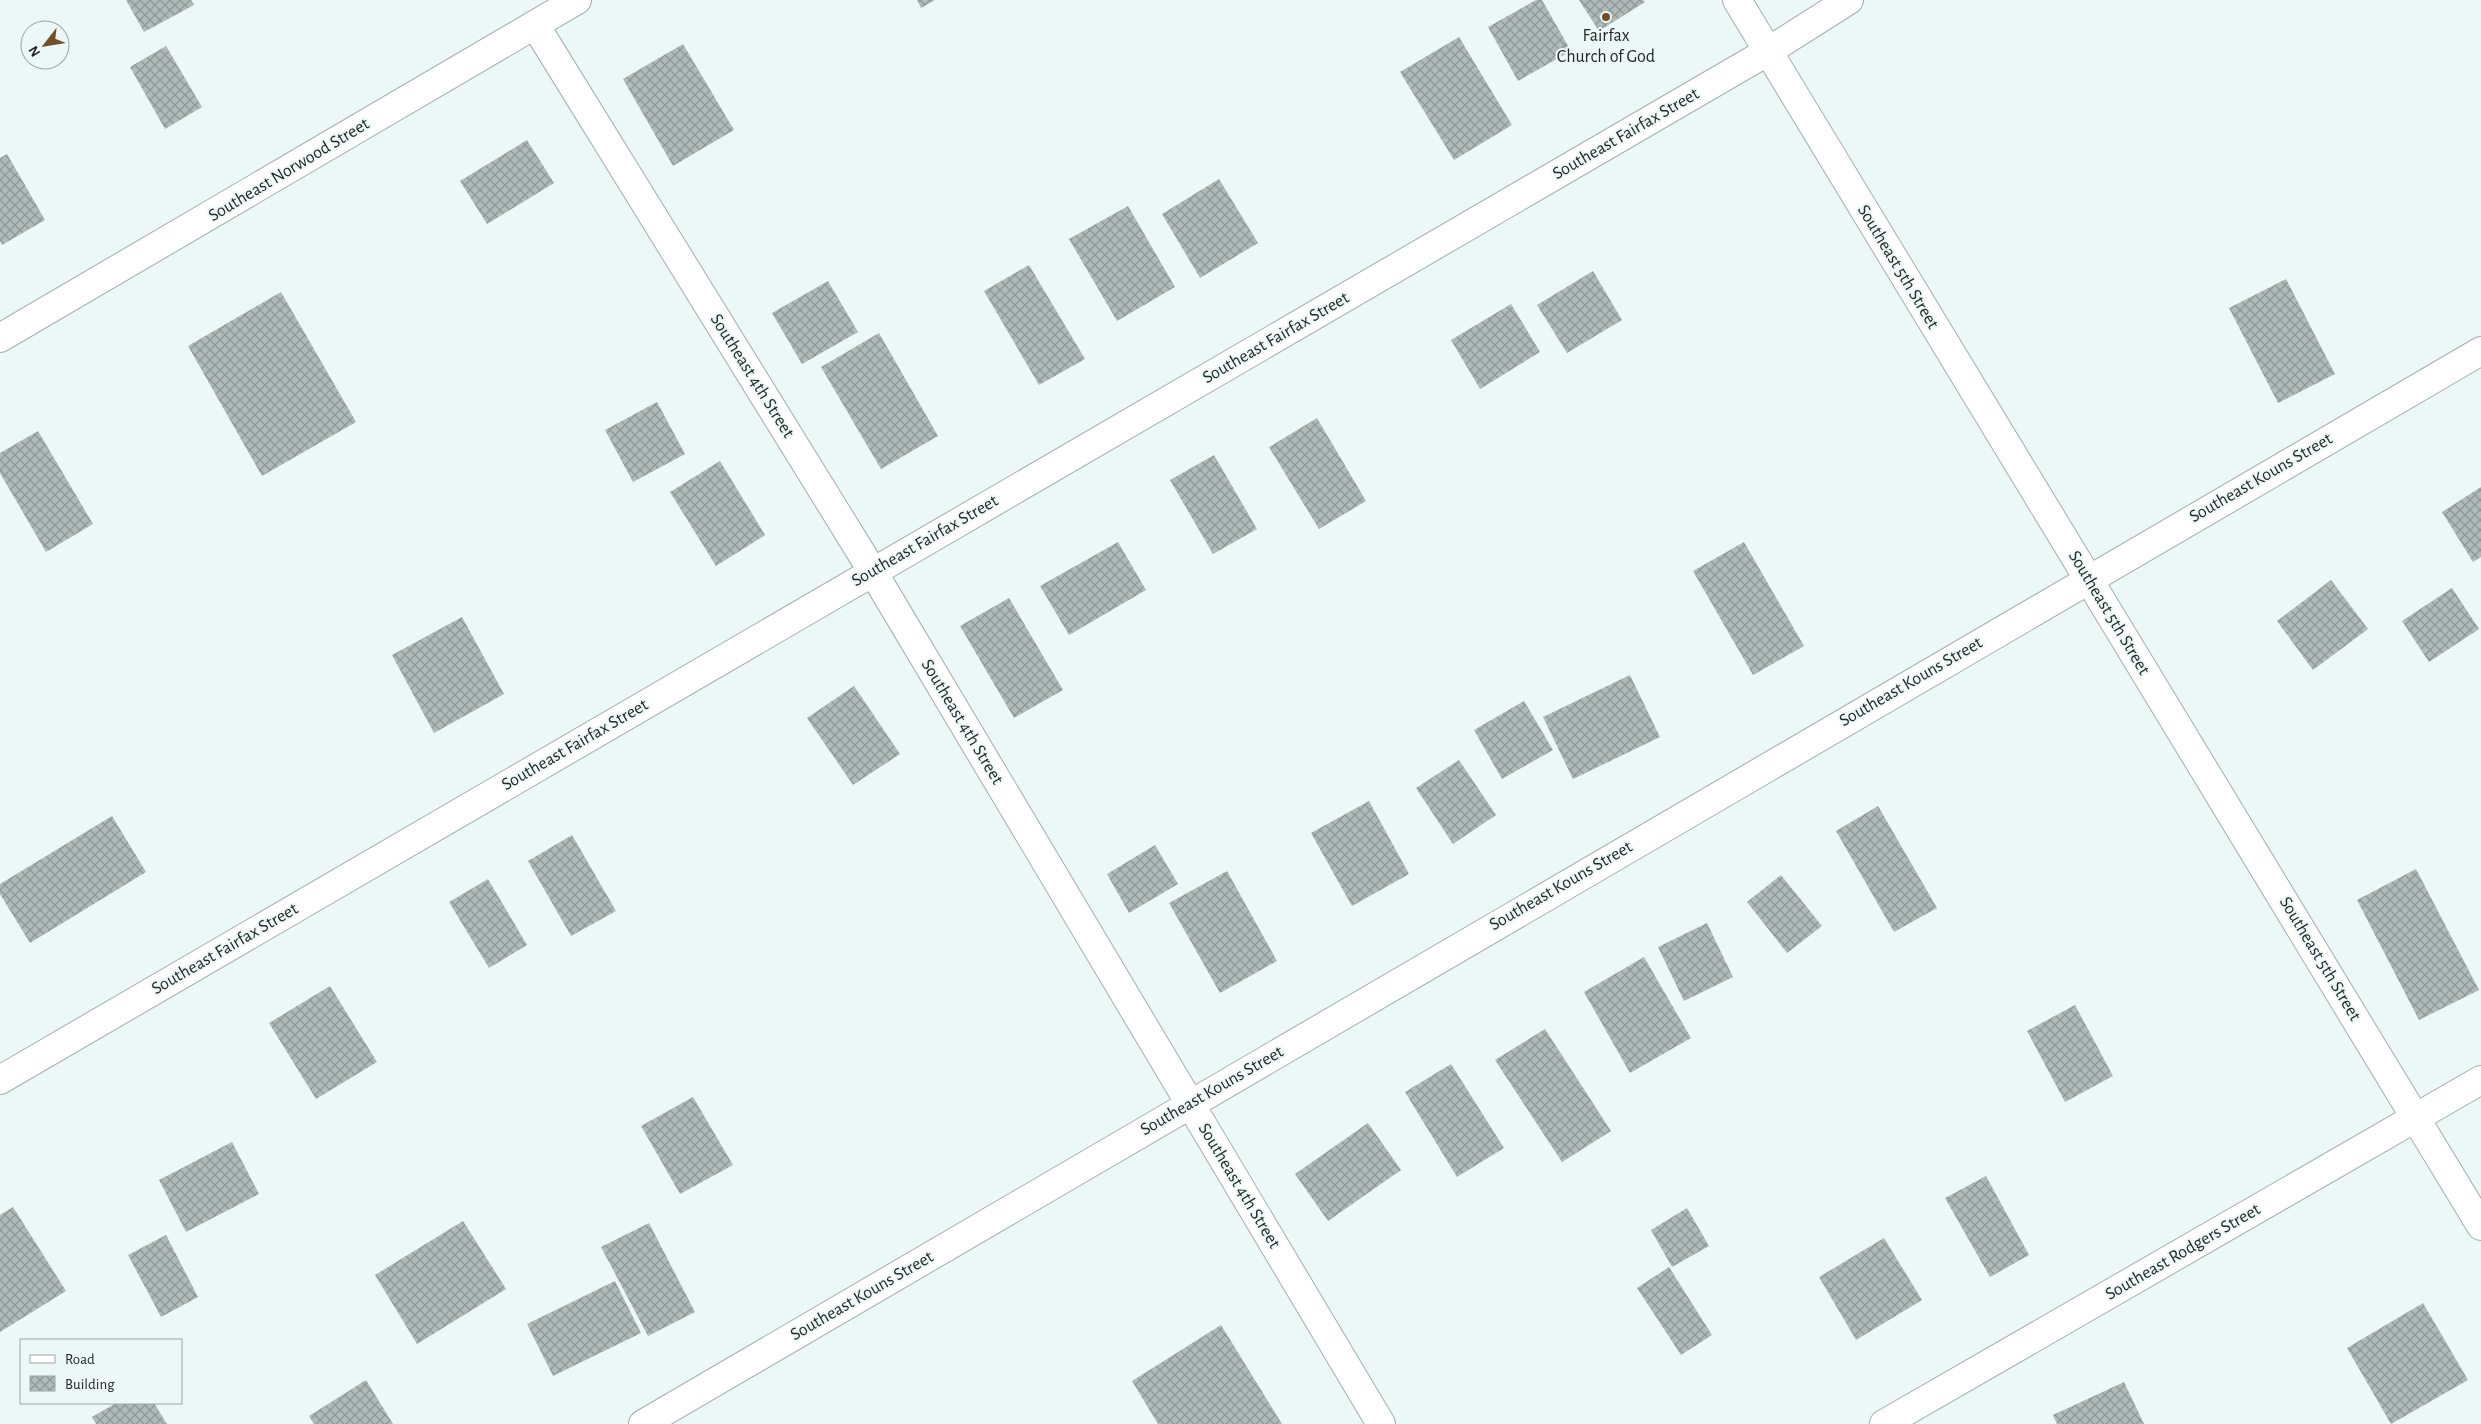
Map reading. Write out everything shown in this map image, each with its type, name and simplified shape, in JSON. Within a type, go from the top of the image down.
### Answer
[{"type":"street","name":"Southeast Norwood Street","points":[[0,338],[577,0]]},
{"type":"street","name":"Southeast 5th Street","points":[[1737,0],[2481,1226]]},
{"type":"street","name":"Southeast Fairfax Street","points":[[0,1080],[1767,52],[1849,0]]},
{"type":"street","name":"Southeast 4th Street","points":[[535,25],[873,572],[1381,1424]]},
{"type":"street","name":"Southeast Kouns Street","points":[[643,1424],[2481,351]]},
{"type":"street","name":"Southeast Rodgers Street","points":[[1884,1424],[2481,1080]]},
{"type":"building","points":[[126,0],[191,0],[194,5],[144,32]]},
{"type":"building","points":[[917,0],[935,0],[921,8]]},
{"type":"building","points":[[1536,0],[1542,0],[1571,51],[1518,81],[1488,27]]},
{"type":"building","name":"Fairfax Church of God","points":[[1579,0],[1643,0],[1645,2],[1599,31]]},
{"type":"building","points":[[1459,37],[1512,125],[1454,160],[1400,72]]},
{"type":"building","points":[[683,44],[734,130],[673,166],[623,79]]},
{"type":"building","points":[[166,46],[202,107],[165,129],[130,67]]},
{"type":"building","points":[[527,140],[554,183],[487,224],[460,181]]},
{"type":"building","points":[[7,154],[45,220],[2,245],[0,241],[0,158]]},
{"type":"building","points":[[1219,179],[1258,243],[1200,278],[1162,214]]},
{"type":"building","points":[[1128,206],[1175,287],[1117,321],[1069,239]]},
{"type":"building","points":[[1029,265],[1085,359],[1039,385],[984,291]]},
{"type":"building","points":[[1593,271],[1622,320],[1567,353],[1537,305]]},
{"type":"building","points":[[2286,279],[2335,374],[2278,403],[2229,308]]},
{"type":"building","points":[[828,281],[858,332],[802,364],[772,313]]},
{"type":"building","points":[[281,292],[356,422],[262,476],[188,346]]},
{"type":"building","points":[[1511,304],[1540,352],[1480,389],[1451,340]]},
{"type":"building","points":[[879,333],[938,436],[881,469],[821,367]]},
{"type":"building","points":[[657,402],[685,454],[633,482],[605,430]]},
{"type":"building","points":[[1317,418],[1366,501],[1319,529],[1269,447]]},
{"type":"building","points":[[38,431],[93,524],[46,552],[0,473],[0,453]]},
{"type":"building","points":[[1214,455],[1257,529],[1213,554],[1170,480]]},
{"type":"building","points":[[720,461],[765,535],[716,566],[670,492]]},
{"type":"building","points":[[2481,487],[2481,557],[2473,562],[2442,512]]},
{"type":"building","points":[[1118,542],[1146,590],[1069,635],[1040,586]]},
{"type":"building","points":[[1744,542],[1804,646],[1753,675],[1693,571]]},
{"type":"building","points":[[2331,580],[2368,629],[2313,670],[2277,621]]},
{"type":"building","points":[[2452,588],[2479,629],[2429,662],[2402,621]]},
{"type":"building","points":[[1009,598],[1063,690],[1014,718],[960,626]]},
{"type":"building","points":[[462,617],[504,694],[434,733],[392,655]]},
{"type":"building","points":[[1630,675],[1660,737],[1573,779],[1543,717]]},
{"type":"building","points":[[854,686],[900,754],[853,785],[807,718]]},
{"type":"building","points":[[1524,701],[1553,750],[1502,779],[1474,730]]},
{"type":"building","points":[[1459,760],[1496,815],[1453,844],[1416,788]]},
{"type":"building","points":[[1369,801],[1409,874],[1352,906],[1311,833]]},
{"type":"building","points":[[1878,806],[1937,908],[1894,932],[1836,831]]},
{"type":"building","points":[[112,816],[146,872],[30,943],[0,894],[0,884]]},
{"type":"building","points":[[572,835],[616,911],[571,936],[528,861]]},
{"type":"building","points":[[1155,845],[1178,884],[1129,913],[1107,874]]},
{"type":"building","points":[[2416,869],[2479,990],[2419,1020],[2357,900]]},
{"type":"building","points":[[1227,871],[1277,961],[1220,993],[1169,903]]},
{"type":"building","points":[[1781,875],[1822,926],[1787,953],[1747,902]]},
{"type":"building","points":[[488,879],[527,945],[489,968],[449,902]]},
{"type":"building","points":[[1707,923],[1733,977],[1684,1001],[1658,947]]},
{"type":"building","points":[[1644,957],[1691,1038],[1630,1073],[1584,992]]},
{"type":"building","points":[[330,986],[377,1062],[316,1099],[269,1023]]},
{"type":"building","points":[[2075,1005],[2113,1076],[2065,1102],[2027,1031]]},
{"type":"building","points":[[1545,1029],[1611,1131],[1562,1162],[1495,1060]]},
{"type":"building","points":[[1451,1064],[1504,1148],[1457,1177],[1405,1092]]},
{"type":"building","points":[[693,1097],[733,1165],[680,1194],[641,1126]]},
{"type":"building","points":[[1368,1123],[1401,1170],[1328,1221],[1295,1174]]},
{"type":"building","points":[[232,1142],[259,1194],[186,1232],[159,1180]]},
{"type":"building","points":[[1986,1176],[2029,1255],[1990,1277],[1945,1198]]},
{"type":"building","points":[[13,1207],[66,1291],[0,1332],[0,1215]]},
{"type":"building","points":[[1687,1208],[1709,1246],[1672,1267],[1651,1230]]},
{"type":"building","points":[[463,1221],[506,1289],[417,1344],[375,1275]]},
{"type":"building","points":[[649,1223],[695,1312],[648,1336],[601,1247]]},
{"type":"building","points":[[166,1235],[198,1297],[161,1317],[128,1255]]},
{"type":"building","points":[[1884,1238],[1922,1300],[1856,1340],[1819,1277]]},
{"type":"building","points":[[1669,1267],[1712,1335],[1681,1355],[1637,1288]]},
{"type":"building","points":[[615,1281],[641,1333],[553,1376],[527,1324]]},
{"type":"building","points":[[2423,1303],[2468,1380],[2391,1424],[2347,1348]]},
{"type":"building","points":[[1221,1325],[1282,1424],[1158,1424],[1132,1381]]},
{"type":"building","points":[[366,1380],[393,1424],[314,1424],[309,1416]]},
{"type":"building","points":[[2124,1382],[2144,1424],[2057,1424],[2053,1415]]},
{"type":"building","points":[[114,1404],[155,1404],[167,1424],[96,1424],[92,1417]]},
{"type":"place","name":"Fairfax Church of God","points":[[1606,17]]}]
